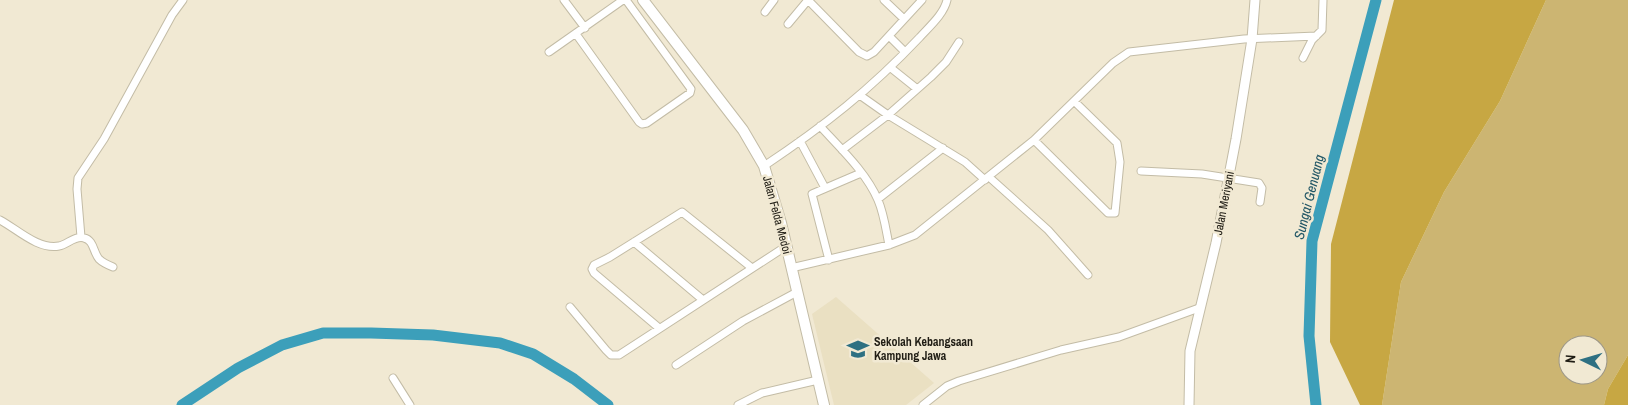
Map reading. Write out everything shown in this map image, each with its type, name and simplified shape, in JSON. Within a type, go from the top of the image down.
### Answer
[{"type":"main road","name":"Jalan Felda Medoi","points":[[643,0],[743,130],[764,166],[776,207],[824,405]]},
{"type":"street","points":[[81,237],[77,189],[80,173],[104,139],[165,27],[183,0]]},
{"type":"street","points":[[564,0],[585,28]]},
{"type":"street","points":[[549,52],[624,0],[691,89],[690,92],[647,123],[638,122],[576,34]]},
{"type":"street","points":[[765,12],[774,0]]},
{"type":"street","points":[[788,24],[808,0],[862,55],[872,54],[922,0]]},
{"type":"street","points":[[884,0],[904,19]]},
{"type":"street","points":[[764,166],[861,96],[891,68],[938,15],[947,0]]},
{"type":"street","name":"Jalan Meriyani","points":[[1189,405],[1190,351],[1214,251],[1228,177],[1252,39],[1255,0]]},
{"type":"street","points":[[1303,58],[1323,26],[1323,0]]},
{"type":"street","points":[[889,36],[905,52]]},
{"type":"street","points":[[791,268],[889,245],[915,235],[1034,140],[1113,63],[1129,52],[1252,39],[1316,36]]},
{"type":"street","points":[[842,150],[888,115],[946,62],[959,42]]},
{"type":"street","points":[[891,68],[916,88]]},
{"type":"street","points":[[861,96],[987,178],[1048,230],[1088,275]]},
{"type":"street","points":[[1034,140],[1108,213],[1115,213],[1120,162],[1117,144],[1075,102]]},
{"type":"street","points":[[820,126],[861,173],[878,199],[889,245]]},
{"type":"street","points":[[800,141],[825,188]]},
{"type":"street","points":[[878,199],[943,148]]},
{"type":"street","points":[[1141,171],[1228,177],[1261,184],[1260,202]]},
{"type":"street","points":[[829,260],[812,197],[814,192],[846,182],[861,173]]},
{"type":"street","points":[[659,328],[592,272],[594,265],[682,212],[752,268]]},
{"type":"street","points":[[0,220],[34,241],[48,246],[61,246],[81,237],[89,240],[99,259],[113,267]]},
{"type":"street","points":[[634,242],[703,300]]},
{"type":"street","points":[[570,307],[606,350],[614,356],[622,353],[785,247]]},
{"type":"street","points":[[676,365],[743,321],[797,292]]},
{"type":"street","points":[[923,405],[959,381],[1061,350],[1119,337],[1199,308]]},
{"type":"street","points":[[393,378],[410,405]]},
{"type":"street","points":[[738,405],[762,392],[818,380]]},
{"type":"street","points":[[929,400],[936,405]]},
{"type":"shaded area","points":[[1394,0],[1546,0],[1500,101],[1444,192],[1401,282],[1382,405],[1360,405],[1330,342],[1331,244]]},
{"type":"shaded area","points":[[1546,0],[1628,0],[1628,355],[1608,389],[1604,405],[1382,405],[1401,282],[1444,192],[1500,101]]},
{"type":"shaded area","name":"Sekolah Kebangsaan Kampung Jawa","points":[[836,297],[934,383],[906,405],[834,405],[812,314]]},
{"type":"shaded area","points":[[1628,355],[1628,405],[1604,405],[1608,389]]},
{"type":"waterway","name":"Sungai Genuang","points":[[1316,405],[1309,336],[1312,241],[1376,0]]},
{"type":"waterway","points":[[182,405],[238,368],[282,345],[323,333],[433,335],[500,343],[533,354],[574,379],[608,405]]},
{"type":"place","name":"Sekolah Kebangsaan Kampung Jawa","points":[[858,349]]}]
